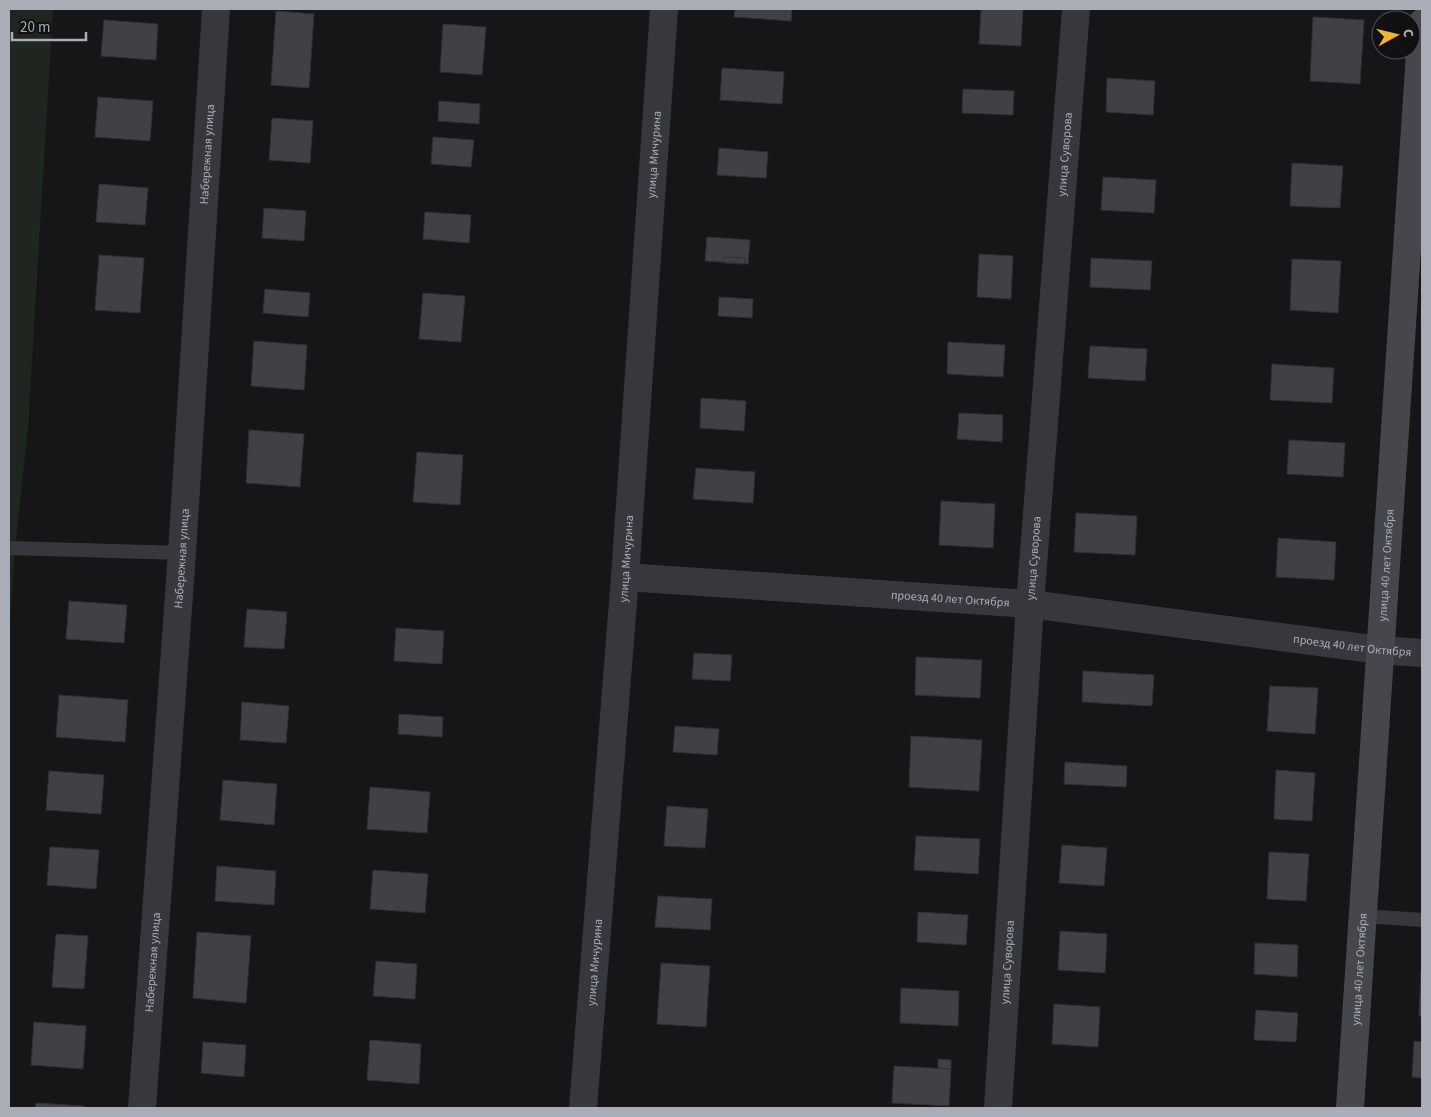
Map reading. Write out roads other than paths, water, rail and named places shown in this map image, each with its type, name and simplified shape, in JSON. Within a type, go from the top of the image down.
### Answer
[{"type":"street","name":"Набережная улица","points":[[142,1108],[182,553],[216,9]]},
{"type":"street","name":"улица Мичурина","points":[[583,1108],[625,578],[664,9]]},
{"type":"street","name":"улица Суворова","points":[[998,1108],[1030,604],[1076,9]]},
{"type":"street","name":"улица 40 лет Октября","points":[[1350,1108],[1422,23]]},
{"type":"street","name":"проезд 40 лет Октября","points":[[625,578],[1030,604],[1380,650],[1422,653]]},
{"type":"lane","points":[[9,548],[182,553]]},
{"type":"lane","points":[[1363,916],[1422,920]]}]
